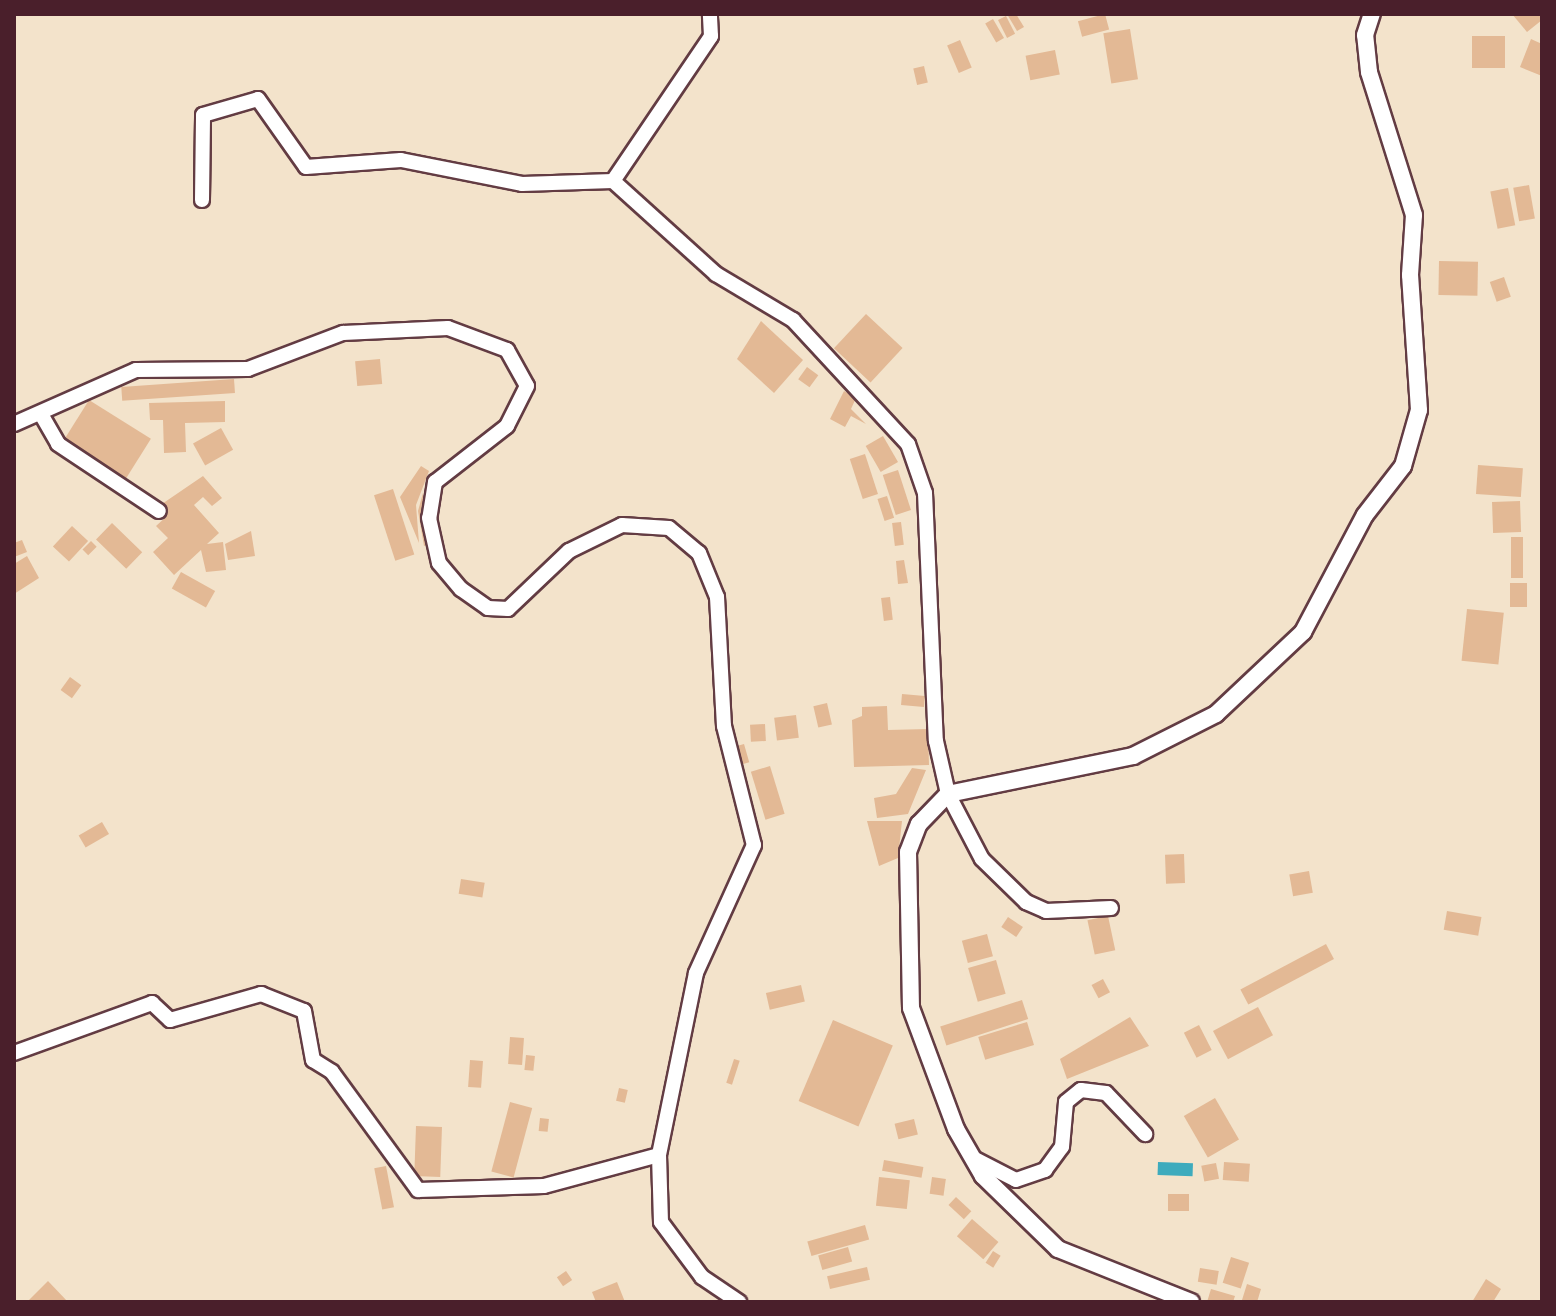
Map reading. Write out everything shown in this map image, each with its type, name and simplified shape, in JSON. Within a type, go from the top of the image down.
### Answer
[{"type":"street","points":[[613,181],[711,36],[710,14]]},
{"type":"street","points":[[1191,1302],[1058,1249],[1025,1225],[970,1155],[911,1008],[908,852],[919,824],[948,794],[1133,756],[1216,714],[1303,632],[1365,515],[1403,466],[1419,410],[1410,275],[1414,215],[1369,72],[1365,35],[1372,14]]},
{"type":"street","points":[[202,200],[203,115],[258,99],[306,167],[401,160],[522,184],[613,181],[716,274],[793,320],[908,444],[925,493],[936,741],[948,794],[982,859],[1026,902],[1046,911],[1111,908]]},
{"type":"street","points":[[14,424],[136,370],[248,369],[343,333],[448,328],[507,350],[527,386],[507,426],[435,482],[429,518],[436,552],[461,589],[488,608],[508,609],[569,551],[622,525],[669,528],[699,553],[717,597],[724,726],[754,845],[699,960],[659,1155],[666,1233],[702,1277],[739,1302]]},
{"type":"street","points":[[41,414],[58,444],[159,511]]},
{"type":"street","points":[[14,1053],[152,1003],[170,1020],[261,994],[304,1011],[313,1060],[332,1072],[418,1190],[544,1186],[659,1155]]},
{"type":"street","points":[[970,1155],[993,1173],[1032,1178],[1062,1147],[1066,1102],[1081,1090],[1106,1093],[1145,1134]]},
{"type":"water","points":[[1158,1162],[1193,1163],[1193,1176],[1158,1175]]},
{"type":"building","points":[[1007,14],[1016,14],[1024,27],[1017,31]]},
{"type":"building","points":[[1105,14],[1109,29],[1082,37],[1078,21]]},
{"type":"building","points":[[1512,14],[1539,14],[1542,20],[1527,32]]},
{"type":"building","points":[[1006,16],[1015,34],[1007,38],[998,20]]},
{"type":"building","points":[[993,19],[1004,38],[996,43],[985,24]]},
{"type":"building","points":[[1130,29],[1138,79],[1111,84],[1103,33]]},
{"type":"building","points":[[1472,36],[1505,36],[1505,68],[1472,68]]},
{"type":"building","points":[[1531,39],[1542,44],[1542,76],[1520,67]]},
{"type":"building","points":[[960,40],[972,68],[959,73],[947,45]]},
{"type":"building","points":[[1055,50],[1060,75],[1030,80],[1026,56]]},
{"type":"building","points":[[924,66],[928,83],[917,85],[913,68]]},
{"type":"building","points":[[1529,185],[1535,218],[1519,221],[1513,188]]},
{"type":"building","points":[[1508,188],[1515,225],[1498,229],[1490,191]]},
{"type":"building","points":[[1439,261],[1478,262],[1477,296],[1438,295]]},
{"type":"building","points":[[1504,277],[1511,297],[1497,302],[1490,282]]},
{"type":"building","points":[[866,314],[903,348],[871,382],[834,348]]},
{"type":"building","points":[[761,321],[803,360],[774,393],[737,359]]},
{"type":"building","points":[[380,359],[382,384],[357,386],[355,361]]},
{"type":"building","points":[[807,367],[818,375],[810,387],[798,379]]},
{"type":"building","points":[[234,379],[235,393],[122,401],[121,387]]},
{"type":"building","points":[[844,391],[856,398],[851,409],[866,424],[851,416],[845,427],[830,419]]},
{"type":"building","points":[[89,400],[151,439],[126,479],[64,440]]},
{"type":"building","points":[[225,401],[225,422],[185,423],[186,452],[164,453],[163,420],[150,420],[149,403]]},
{"type":"building","points":[[221,428],[233,450],[205,465],[193,444]]},
{"type":"building","points":[[883,436],[898,462],[881,472],[866,446]]},
{"type":"building","points":[[865,454],[878,494],[863,499],[850,459]]},
{"type":"building","points":[[1478,465],[1523,468],[1521,497],[1476,494]]},
{"type":"building","points":[[421,466],[429,471],[416,505],[419,543],[400,497]]},
{"type":"building","points":[[898,470],[911,510],[896,515],[883,475]]},
{"type":"building","points":[[203,476],[222,498],[212,506],[203,497],[194,505],[219,533],[207,544],[223,542],[226,570],[206,572],[201,550],[174,575],[153,552],[168,538],[156,526],[167,516],[159,506]]},
{"type":"building","points":[[393,489],[414,555],[395,561],[374,495]]},
{"type":"building","points":[[423,493],[430,544],[424,546],[418,511]]},
{"type":"building","points":[[887,496],[894,518],[885,521],[877,499]]},
{"type":"building","points":[[1520,501],[1521,532],[1493,533],[1492,502]]},
{"type":"building","points":[[901,522],[904,545],[895,546],[892,523]]},
{"type":"building","points":[[112,523],[142,552],[126,569],[96,540]]},
{"type":"building","points":[[72,526],[88,541],[69,561],[53,546]]},
{"type":"building","points":[[251,531],[255,556],[228,560],[225,544]]},
{"type":"building","points":[[1511,537],[1523,537],[1523,578],[1511,578]]},
{"type":"building","points":[[22,540],[27,552],[14,557],[14,543]]},
{"type":"building","points":[[91,541],[97,547],[88,555],[83,549]]},
{"type":"building","points":[[27,556],[39,578],[14,594],[14,564]]},
{"type":"building","points":[[904,560],[908,583],[898,584],[896,561]]},
{"type":"building","points":[[181,572],[215,591],[206,608],[172,589]]},
{"type":"building","points":[[1510,583],[1527,583],[1527,607],[1510,607]]},
{"type":"building","points":[[890,597],[893,620],[884,621],[881,598]]},
{"type":"building","points":[[1467,609],[1504,613],[1498,665],[1462,661]]},
{"type":"building","points":[[70,677],[81,685],[72,698],[61,690]]},
{"type":"building","points":[[902,694],[925,696],[924,707],[901,705]]},
{"type":"building","points":[[827,703],[832,724],[818,728],[813,706]]},
{"type":"building","points":[[887,706],[888,730],[928,729],[929,765],[854,767],[852,720],[862,716],[862,707]]},
{"type":"building","points":[[796,715],[799,738],[777,741],[774,718]]},
{"type":"building","points":[[765,724],[766,741],[751,742],[750,725]]},
{"type":"building","points":[[744,744],[749,762],[739,765],[733,747]]},
{"type":"building","points":[[770,766],[785,814],[765,820],[751,772]]},
{"type":"building","points":[[912,768],[926,770],[908,814],[877,818],[874,798],[896,794]]},
{"type":"building","points":[[867,821],[902,821],[898,858],[879,866]]},
{"type":"building","points":[[102,822],[109,834],[86,848],[79,836]]},
{"type":"building","points":[[1184,854],[1185,883],[1166,884],[1165,855]]},
{"type":"building","points":[[1309,871],[1313,893],[1293,896],[1289,874]]},
{"type":"building","points":[[461,879],[485,883],[482,898],[459,894]]},
{"type":"building","points":[[1447,911],[1481,917],[1478,936],[1444,930]]},
{"type":"building","points":[[1108,916],[1115,950],[1095,955],[1087,920]]},
{"type":"building","points":[[1008,917],[1023,927],[1016,937],[1001,927]]},
{"type":"building","points":[[987,934],[993,956],[968,963],[962,941]]},
{"type":"building","points":[[1326,944],[1334,959],[1248,1005],[1240,990]]},
{"type":"building","points":[[996,960],[1006,994],[978,1002],[968,968]]},
{"type":"building","points":[[1103,979],[1110,992],[1099,998],[1092,985]]},
{"type":"building","points":[[801,985],[805,1002],[770,1010],[766,993]]},
{"type":"building","points":[[1022,1000],[1028,1019],[946,1046],[940,1027]]},
{"type":"building","points":[[1258,1007],[1273,1035],[1228,1059],[1213,1031]]},
{"type":"building","points":[[1130,1017],[1149,1046],[1067,1079],[1060,1059]]},
{"type":"building","points":[[833,1020],[893,1045],[858,1126],[799,1101]]},
{"type":"building","points":[[1027,1022],[1034,1045],[985,1060],[978,1037]]},
{"type":"building","points":[[1199,1025],[1212,1050],[1197,1058],[1184,1033]]},
{"type":"building","points":[[510,1037],[524,1038],[522,1065],[508,1064]]},
{"type":"building","points":[[526,1055],[535,1056],[533,1071],[524,1070]]},
{"type":"building","points":[[734,1059],[740,1061],[732,1085],[726,1083]]},
{"type":"building","points":[[470,1060],[483,1061],[481,1088],[468,1087]]},
{"type":"building","points":[[619,1088],[628,1090],[625,1103],[616,1101]]},
{"type":"building","points":[[1215,1098],[1239,1140],[1208,1158],[1184,1116]]},
{"type":"building","points":[[510,1102],[532,1108],[514,1177],[491,1172]]},
{"type":"building","points":[[540,1118],[549,1119],[548,1132],[539,1131]]},
{"type":"building","points":[[914,1119],[918,1135],[898,1139],[895,1124]]},
{"type":"building","points":[[416,1126],[442,1127],[440,1177],[414,1176]]},
{"type":"building","points":[[884,1160],[923,1167],[921,1178],[882,1171]]},
{"type":"building","points":[[1224,1162],[1250,1164],[1249,1182],[1223,1180]]},
{"type":"building","points":[[1216,1163],[1219,1179],[1204,1182],[1201,1166]]},
{"type":"building","points":[[386,1166],[394,1207],[382,1210],[374,1168]]},
{"type":"building","points":[[879,1177],[910,1180],[907,1209],[876,1206]]},
{"type":"building","points":[[932,1177],[946,1179],[943,1196],[930,1194]]},
{"type":"building","points":[[1168,1194],[1189,1194],[1189,1211],[1168,1211]]},
{"type":"building","points":[[956,1197],[971,1211],[964,1219],[948,1205]]},
{"type":"building","points":[[972,1219],[998,1242],[983,1259],[957,1236]]},
{"type":"building","points":[[865,1225],[869,1239],[811,1256],[807,1242]]},
{"type":"building","points":[[848,1247],[852,1261],[822,1270],[818,1256]]},
{"type":"building","points":[[993,1251],[1001,1256],[993,1268],[986,1263]]},
{"type":"building","points":[[1231,1257],[1249,1263],[1241,1289],[1223,1283]]},
{"type":"building","points":[[867,1267],[870,1280],[830,1289],[827,1276]]},
{"type":"building","points":[[1200,1268],[1219,1271],[1217,1285],[1198,1282]]},
{"type":"building","points":[[566,1271],[572,1280],[563,1286],[557,1277]]},
{"type":"building","points":[[1486,1279],[1501,1289],[1493,1302],[1472,1302]]},
{"type":"building","points":[[48,1281],[68,1302],[27,1302]]},
{"type":"building","points":[[617,1282],[625,1302],[596,1302],[592,1292]]},
{"type":"building","points":[[1247,1284],[1261,1289],[1257,1302],[1242,1300]]},
{"type":"building","points":[[1211,1289],[1235,1296],[1233,1302],[1207,1302]]}]
